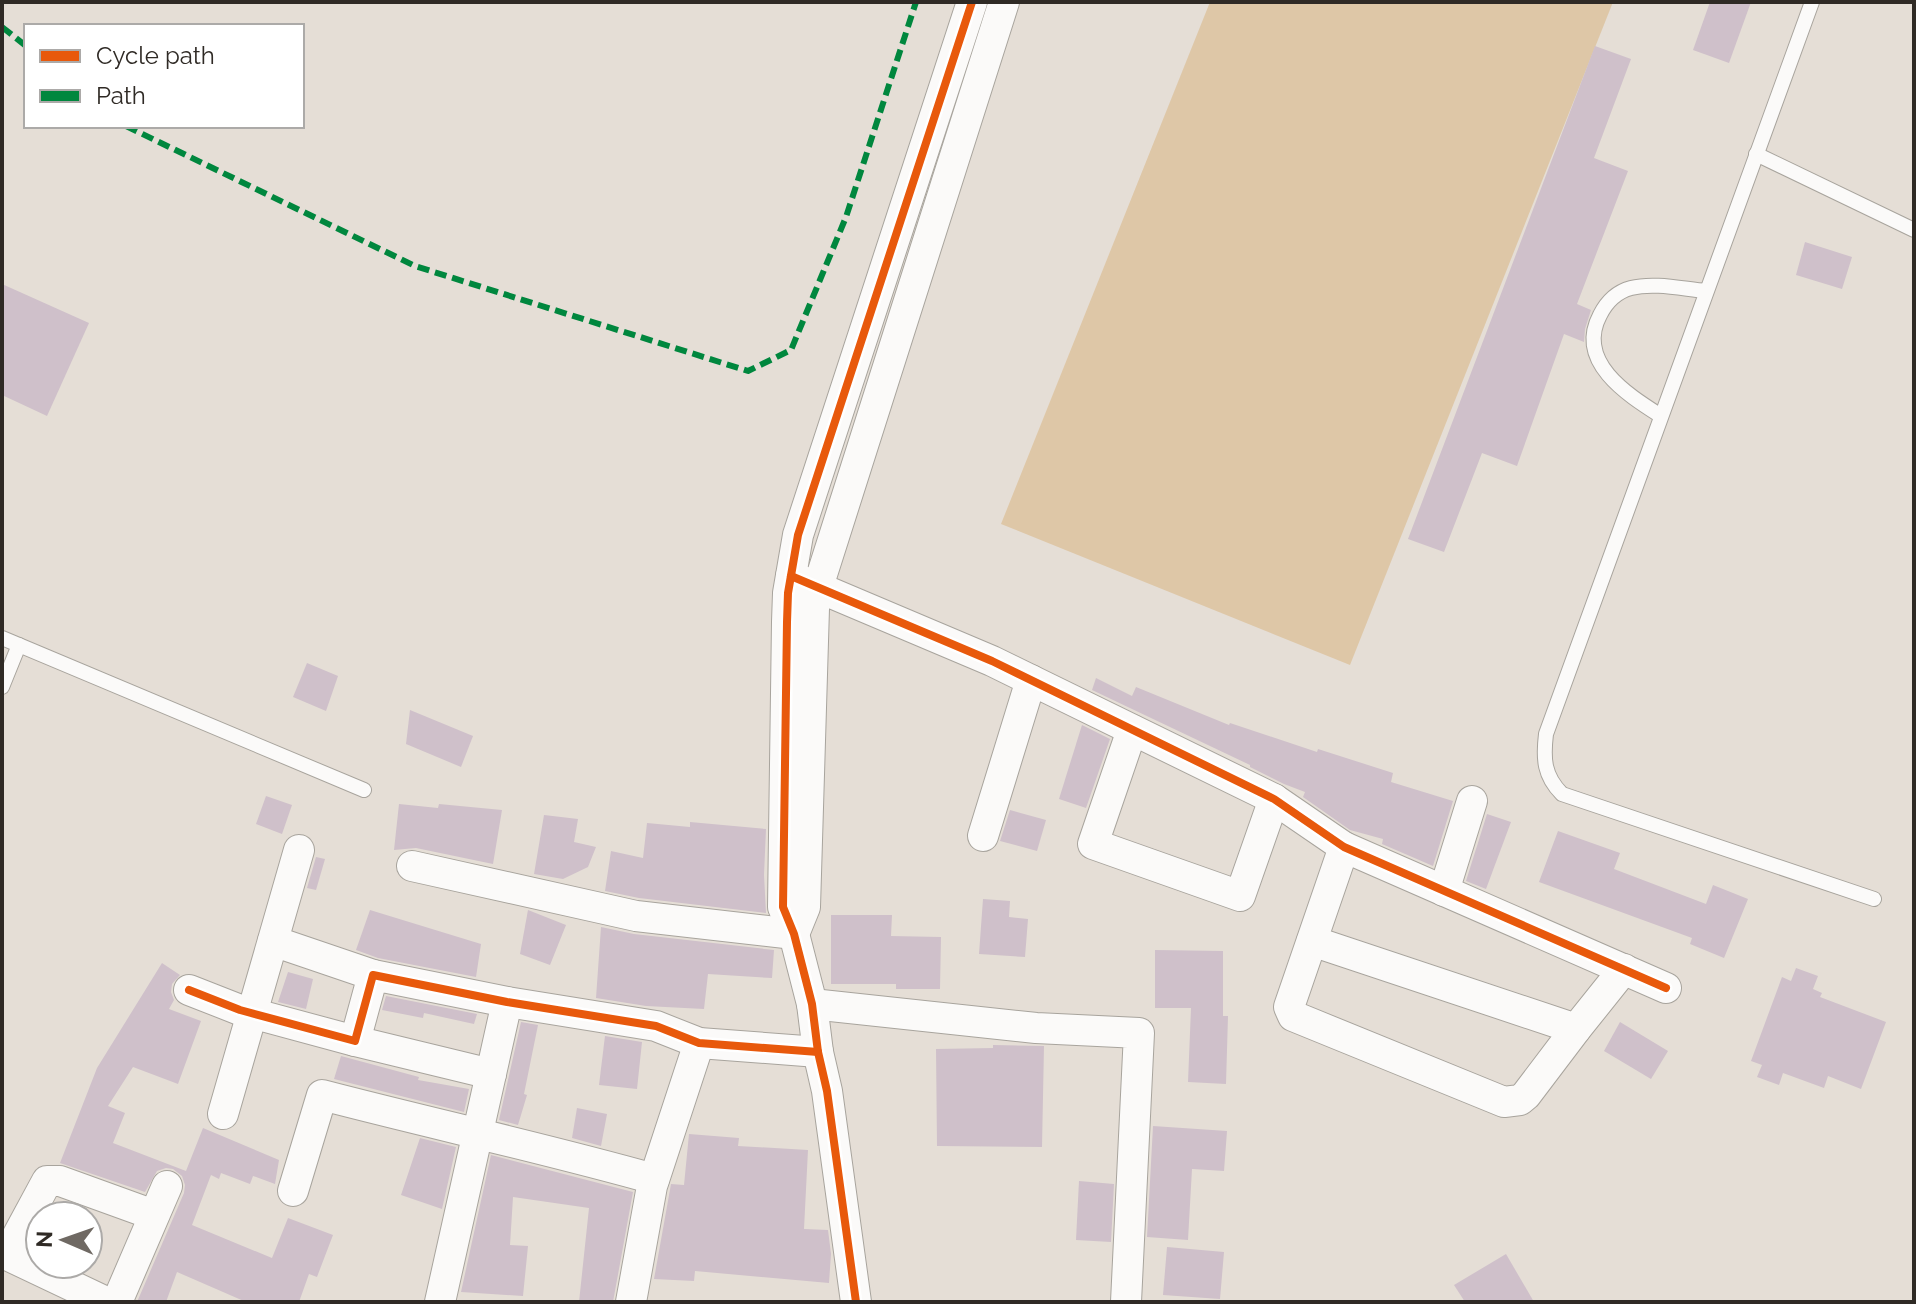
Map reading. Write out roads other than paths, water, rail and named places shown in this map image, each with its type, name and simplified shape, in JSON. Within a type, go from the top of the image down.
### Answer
[{"type":"street","points":[[856,1302],[827,1091],[812,1004],[794,934],[805,907],[814,608],[804,582],[798,535],[972,2]]},
{"type":"street","points":[[804,582],[1004,2]]},
{"type":"street","points":[[804,582],[992,661],[1274,799],[1344,847],[1666,988]]},
{"type":"street","points":[[983,836],[1031,680]]},
{"type":"street","points":[[1132,730],[1093,844],[1240,896],[1274,799]]},
{"type":"street","points":[[1444,891],[1472,801]]},
{"type":"street","points":[[1344,847],[1289,1007],[1293,1016],[1504,1102],[1520,1100],[1624,969]]},
{"type":"street","points":[[223,1114],[299,850]]},
{"type":"street","points":[[412,866],[636,916],[794,934]]},
{"type":"street","points":[[273,941],[373,975],[507,1002],[656,1026],[699,1043],[818,1052]]},
{"type":"street","points":[[1312,941],[1576,1029]]},
{"type":"street","points":[[355,1041],[373,975]]},
{"type":"street","points":[[189,990],[251,1014],[491,1074]]},
{"type":"street","points":[[440,1302],[507,1002]]},
{"type":"street","points":[[812,1004],[1036,1028],[1139,1033],[1126,1302]]},
{"type":"street","points":[[631,1302],[654,1179],[699,1043]]},
{"type":"street","points":[[293,1191],[322,1095],[477,1135],[546,1149],[654,1179]]},
{"type":"street","points":[[106,1302],[7,1255],[47,1181],[60,1181],[154,1215]]},
{"type":"street","points":[[117,1302],[167,1186]]},
{"type":"lane","points":[[1812,2],[1546,734],[1543,759],[1551,783],[1562,794],[1874,899]]},
{"type":"lane","points":[[1756,154],[1914,230]]},
{"type":"lane","points":[[1661,416],[1620,389],[1601,366],[1593,343],[1598,319],[1611,297],[1632,288],[1660,286],[1706,291]]},
{"type":"lane","points":[[2,638],[364,790]]},
{"type":"lane","points":[[2,687],[19,645]]}]
